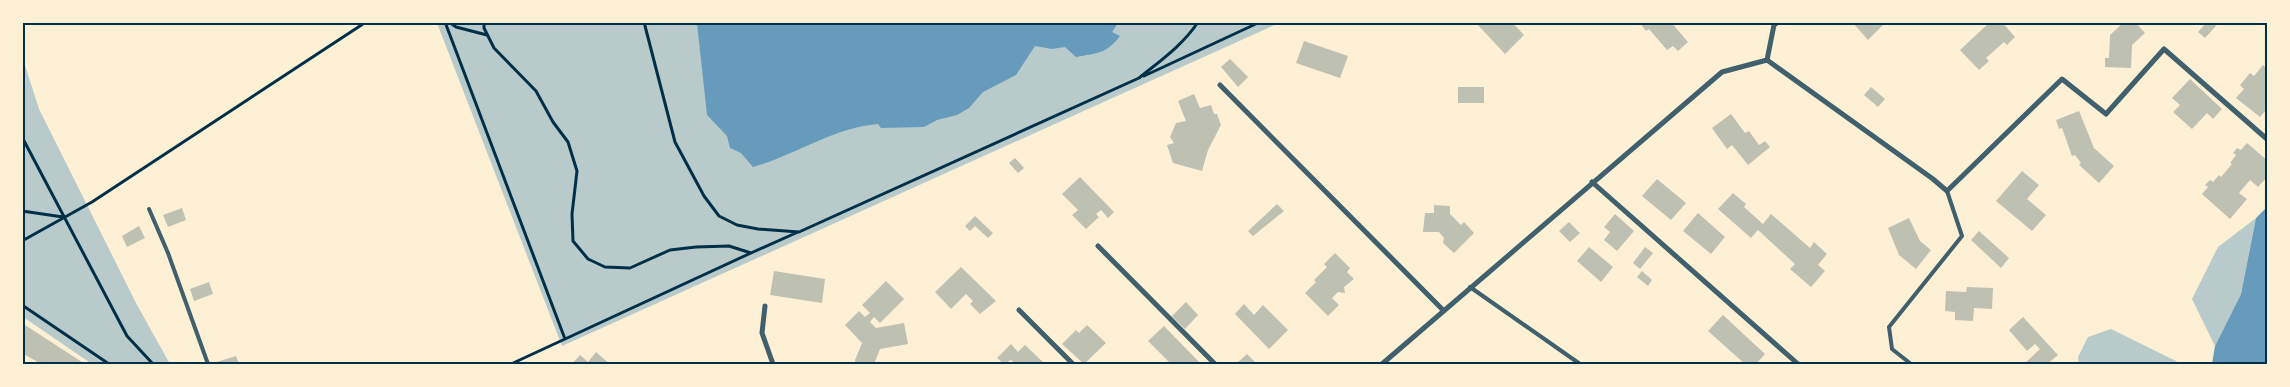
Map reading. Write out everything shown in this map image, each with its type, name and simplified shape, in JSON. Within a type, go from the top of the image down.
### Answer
[{"type":"street","points":[[1767,60],[1774,25],[1778,22]]},
{"type":"street","points":[[1767,60],[1947,191],[2062,78],[2106,114],[2164,49],[2268,140]]},
{"type":"street","points":[[1382,364],[1722,72],[1767,60]]},
{"type":"street","points":[[1220,85],[1443,310]]},
{"type":"street","points":[[1592,182],[1798,364]]},
{"type":"street","points":[[1098,246],[1215,364]]},
{"type":"street","points":[[765,306],[762,333],[773,364]]},
{"type":"street","points":[[1019,310],[1072,364]]},
{"type":"lane","points":[[1911,364],[1892,349],[1888,327],[1962,236],[1947,191]]},
{"type":"lane","points":[[149,209],[168,252],[208,364]]},
{"type":"lane","points":[[1470,287],[1580,364]]},
{"type":"path","points":[[22,241],[92,202],[366,22]]},
{"type":"path","points":[[445,22],[565,339]]},
{"type":"path","points":[[449,22],[456,28],[487,35]]},
{"type":"path","points":[[484,22],[487,35],[494,48],[536,91],[553,122],[568,142],[577,171],[572,214],[573,241],[588,260],[605,267],[630,268],[670,250],[729,246],[751,253]]},
{"type":"path","points":[[644,22],[675,142],[704,196],[719,216],[737,225],[758,229],[799,232]]},
{"type":"path","points":[[1139,78],[1170,53],[1192,32],[1198,22]]},
{"type":"path","points":[[512,364],[751,253],[1260,22]]},
{"type":"path","points":[[22,137],[127,336],[153,364]]},
{"type":"path","points":[[22,211],[63,217]]},
{"type":"path","points":[[22,305],[109,364]]},
{"type":"shaded area","points":[[437,23],[1279,23],[562,346]]},
{"type":"shaded area","points":[[22,56],[39,109],[137,305],[170,364],[92,364],[23,317]]},
{"type":"shaded area","points":[[2256,218],[2241,294],[2215,346],[2192,299],[2218,247]]},
{"type":"shaded area","points":[[2111,329],[2179,364],[2079,364],[2078,357],[2088,337]]},
{"type":"water","points":[[697,23],[1118,23],[1112,32],[1120,36],[1106,50],[1096,53],[1076,57],[1065,47],[1052,49],[1035,46],[1016,75],[983,92],[969,108],[957,115],[937,120],[924,127],[881,128],[878,124],[845,131],[753,167],[741,153],[730,148],[727,136],[707,115]]},
{"type":"water","points":[[2267,207],[2267,364],[2212,364],[2215,346],[2241,294],[2256,218]]},
{"type":"building","points":[[1464,22],[1512,22],[1524,35],[1505,54],[1477,24],[1464,25]]},
{"type":"building","points":[[1639,22],[1671,22],[1688,42],[1678,51],[1673,46],[1667,50],[1649,29],[1646,31]]},
{"type":"building","points":[[1852,22],[1886,22],[1868,40]]},
{"type":"building","points":[[1990,22],[2002,22],[2015,37],[2007,45],[2004,42],[1986,58],[1989,61],[1979,70],[1960,50]]},
{"type":"building","points":[[2124,22],[2135,22],[2145,33],[2132,45],[2131,68],[2105,67],[2105,58],[2109,58],[2110,35]]},
{"type":"building","points":[[2207,22],[2212,22],[2216,26],[2205,38],[2198,32]]},
{"type":"building","points":[[1304,41],[1348,56],[1340,78],[1296,63]]},
{"type":"building","points":[[1230,59],[1248,77],[1238,87],[1221,67]]},
{"type":"building","points":[[2263,65],[2268,69],[2268,108],[2260,117],[2236,98],[2244,89],[2240,85],[2250,73],[2254,76]]},
{"type":"building","points":[[2190,79],[2222,109],[2213,119],[2207,113],[2192,129],[2173,112],[2180,105],[2172,98]]},
{"type":"building","points":[[1458,87],[1484,87],[1484,103],[1458,103]]},
{"type":"building","points":[[1871,87],[1885,99],[1878,107],[1864,95]]},
{"type":"building","points":[[1194,94],[1200,108],[1211,105],[1221,125],[1208,150],[1202,171],[1173,163],[1167,145],[1174,143],[1170,137],[1176,123],[1186,121],[1178,101]]},
{"type":"building","points":[[2079,111],[2094,148],[2114,166],[2099,183],[2079,165],[2081,163],[2075,155],[2072,156],[2062,128],[2059,129],[2056,120]]},
{"type":"building","points":[[1731,114],[1745,133],[1749,131],[1759,145],[1765,141],[1770,147],[1748,165],[1732,145],[1727,149],[1712,128]]},
{"type":"building","points":[[2247,143],[2268,161],[2268,176],[2258,187],[2250,180],[2239,193],[2247,199],[2230,219],[2202,194],[2208,187],[2205,185],[2210,180],[2213,182],[2219,175],[2221,177],[2232,164],[2230,163],[2236,155],[2233,153],[2237,148],[2241,150]]},
{"type":"building","points":[[1015,158],[1024,168],[1018,173],[1009,163]]},
{"type":"building","points":[[2022,171],[2039,185],[2027,199],[2046,215],[2032,231],[1996,201]]},
{"type":"building","points":[[1080,177],[1114,212],[1108,218],[1101,210],[1096,214],[1099,217],[1086,229],[1072,215],[1078,210],[1062,194]]},
{"type":"building","points":[[1657,179],[1686,203],[1671,220],[1642,196]]},
{"type":"building","points":[[1733,193],[1746,204],[1744,207],[1763,224],[1771,214],[1810,248],[1814,242],[1827,254],[1818,265],[1825,271],[1811,287],[1790,269],[1795,264],[1758,230],[1751,238],[1718,209]]},
{"type":"building","points":[[1277,204],[1284,211],[1253,236],[1248,231]]},
{"type":"building","points":[[1434,205],[1450,206],[1450,214],[1461,225],[1464,222],[1474,233],[1454,253],[1443,243],[1444,238],[1439,232],[1423,232],[1425,213],[1434,213]]},
{"type":"building","points":[[182,208],[186,220],[168,227],[163,215]]},
{"type":"building","points":[[1698,213],[1725,237],[1711,254],[1683,231]]},
{"type":"building","points":[[1615,214],[1634,231],[1617,251],[1604,240],[1610,232],[1604,227]]},
{"type":"building","points":[[975,216],[993,233],[988,238],[975,226],[970,231],[965,226]]},
{"type":"building","points":[[1909,218],[1920,241],[1931,250],[1916,269],[1899,255],[1888,228]]},
{"type":"building","points":[[1569,222],[1580,233],[1570,242],[1559,231]]},
{"type":"building","points":[[139,226],[145,238],[127,247],[122,236]]},
{"type":"building","points":[[1979,231],[2009,258],[2001,268],[1971,240]]},
{"type":"building","points":[[1589,247],[1613,267],[1601,282],[1577,261]]},
{"type":"building","points":[[1645,247],[1653,253],[1640,269],[1633,263]]},
{"type":"building","points":[[1335,253],[1350,268],[1347,272],[1354,279],[1344,287],[1345,293],[1338,292],[1332,298],[1339,305],[1328,316],[1305,293],[1316,282],[1314,280],[1327,267],[1324,264]]},
{"type":"building","points":[[961,267],[996,301],[980,314],[970,304],[973,301],[966,294],[951,309],[935,292]]},
{"type":"building","points":[[774,271],[825,279],[822,303],[770,295]]},
{"type":"building","points":[[1642,271],[1652,280],[1648,286],[1637,277]]},
{"type":"building","points":[[886,281],[904,299],[880,323],[874,317],[870,322],[876,328],[904,323],[908,344],[880,349],[874,364],[856,364],[855,360],[862,343],[845,325],[859,311],[865,317],[870,313],[862,305]]},
{"type":"building","points":[[209,282],[213,294],[194,301],[190,289]]},
{"type":"building","points":[[1967,287],[1993,288],[1992,309],[1974,308],[1973,321],[1955,320],[1955,312],[1945,311],[1946,291],[1966,292]]},
{"type":"building","points":[[1186,302],[1198,315],[1185,329],[1172,316]]},
{"type":"building","points":[[1244,304],[1254,315],[1263,305],[1288,330],[1269,349],[1235,314]]},
{"type":"building","points":[[1723,315],[1765,354],[1756,364],[1745,364],[1708,331]]},
{"type":"building","points":[[2023,317],[2058,355],[2047,364],[2024,364],[2040,349],[2035,344],[2027,351],[2009,330]]},
{"type":"building","points":[[22,323],[85,364],[41,364],[22,353]]},
{"type":"building","points":[[1087,325],[1106,343],[1084,364],[1062,344],[1076,330],[1079,333]]},
{"type":"building","points":[[1164,326],[1201,364],[1171,364],[1148,341]]},
{"type":"building","points":[[1011,344],[1018,352],[1025,345],[1045,364],[1016,364],[1011,360],[1004,364],[997,358]]},
{"type":"building","points":[[596,352],[610,364],[572,364],[580,355],[588,362]]},
{"type":"building","points":[[1247,354],[1257,364],[1236,364]]},
{"type":"building","points":[[236,356],[239,364],[218,364],[217,362]]}]
